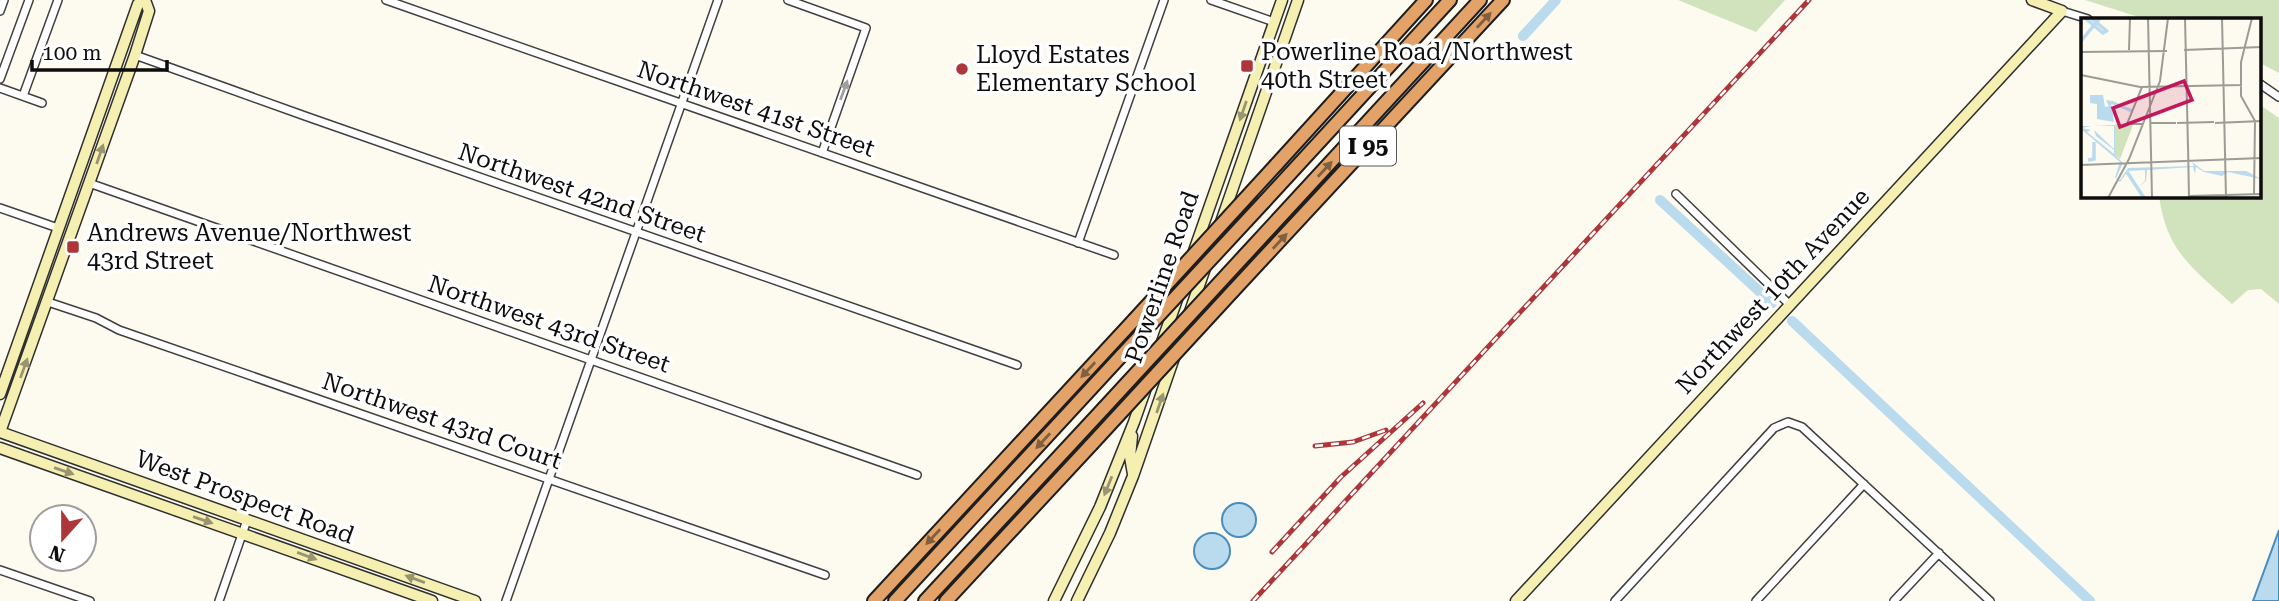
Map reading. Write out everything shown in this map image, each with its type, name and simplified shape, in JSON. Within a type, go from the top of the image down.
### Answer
[{"type":"highway","name":"I 95","points":[[874,601],[1426,0]]},
{"type":"highway","points":[[895,601],[1450,0]]},
{"type":"highway","points":[[925,601],[1480,0]]},
{"type":"highway","name":"I 95","points":[[946,601],[1503,0]]},
{"type":"main road","points":[[0,394],[138,4],[145,0],[149,11],[135,55],[0,432]]},
{"type":"main road","name":"Powerline Road","points":[[1054,601],[1100,507],[1134,422],[1282,0]]},
{"type":"main road","points":[[2032,0],[2062,10]]},
{"type":"main road","points":[[1077,601],[1133,477],[1267,90],[1294,3]]},
{"type":"main road","name":"Northwest 10th Avenue","points":[[1516,601],[2062,10]]},
{"type":"main road","points":[[1274,22],[1279,37],[1276,63]]},
{"type":"main road","points":[[82,164],[89,183]]},
{"type":"main road","points":[[1133,477],[1130,457],[1134,422]]},
{"type":"main road","name":"West Prospect Road","points":[[0,432],[475,601]]},
{"type":"main road","name":"West Prospect Road","points":[[0,448],[432,601]]},
{"type":"street","points":[[0,11],[4,0]]},
{"type":"street","points":[[0,79],[29,0]]},
{"type":"street","points":[[23,96],[58,0]]},
{"type":"street","name":"Northwest 41st Street","points":[[386,0],[1114,255]]},
{"type":"street","points":[[506,601],[718,0]]},
{"type":"street","points":[[788,0],[866,28],[822,153]]},
{"type":"street","points":[[1078,243],[1164,0]]},
{"type":"street","points":[[1211,0],[1274,22]]},
{"type":"street","points":[[2062,10],[2085,18]]},
{"type":"street","name":"Northwest 42nd Street","points":[[135,55],[1017,365]]},
{"type":"street","points":[[2262,85],[2279,97]]},
{"type":"street","points":[[0,88],[41,103]]},
{"type":"street","name":"Northwest 43rd Street","points":[[89,183],[591,358],[916,475]]},
{"type":"street","points":[[1676,194],[1789,304]]},
{"type":"street","points":[[0,208],[58,228]]},
{"type":"street","name":"Northwest 43rd Court","points":[[48,302],[96,318],[119,330],[825,575]]},
{"type":"street","points":[[1615,601],[1774,428],[1788,422],[1802,427],[1990,601]]},
{"type":"street","points":[[1756,601],[1864,484]]},
{"type":"street","points":[[219,601],[247,520]]},
{"type":"street","points":[[1894,601],[1939,553]]},
{"type":"street","points":[[0,570],[90,601]]},
{"type":"green space","points":[[1678,0],[1785,0],[1756,32]]},
{"type":"green space","points":[[2085,0],[2279,0],[2279,73],[2262,64],[2262,18],[2142,18]]},
{"type":"green space","points":[[2262,106],[2279,118],[2279,304],[2261,289],[2248,290],[2232,304],[2184,258],[2168,232],[2159,198],[2262,198]]},
{"type":"water","points":[[1239,503],[1251,508],[1256,520],[1251,532],[1239,537],[1227,532],[1222,520],[1227,508]]},
{"type":"water","points":[[2279,530],[2279,601],[2253,601]]},
{"type":"water","points":[[1212,533],[1224,539],[1230,551],[1224,563],[1212,569],[1200,563],[1194,551],[1200,539]]},
{"type":"waterway","points":[[1523,36],[1556,0]]},
{"type":"waterway","points":[[1660,200],[1772,303]]},
{"type":"waterway","points":[[1792,321],[2090,601]]},
{"type":"railway","points":[[1253,601],[1809,0]]},
{"type":"railway","points":[[1272,552],[1341,477],[1423,403]]},
{"type":"railway","points":[[1315,446],[1353,442],[1386,430]]},
{"type":"place","name":"Powerline Road/Northwest 40th Street","points":[[1247,66]]},
{"type":"place","name":"Lloyd Estates Elementary School","points":[[962,69]]},
{"type":"place","name":"Andrews Avenue/Northwest 43rd Street","points":[[73,247]]}]
